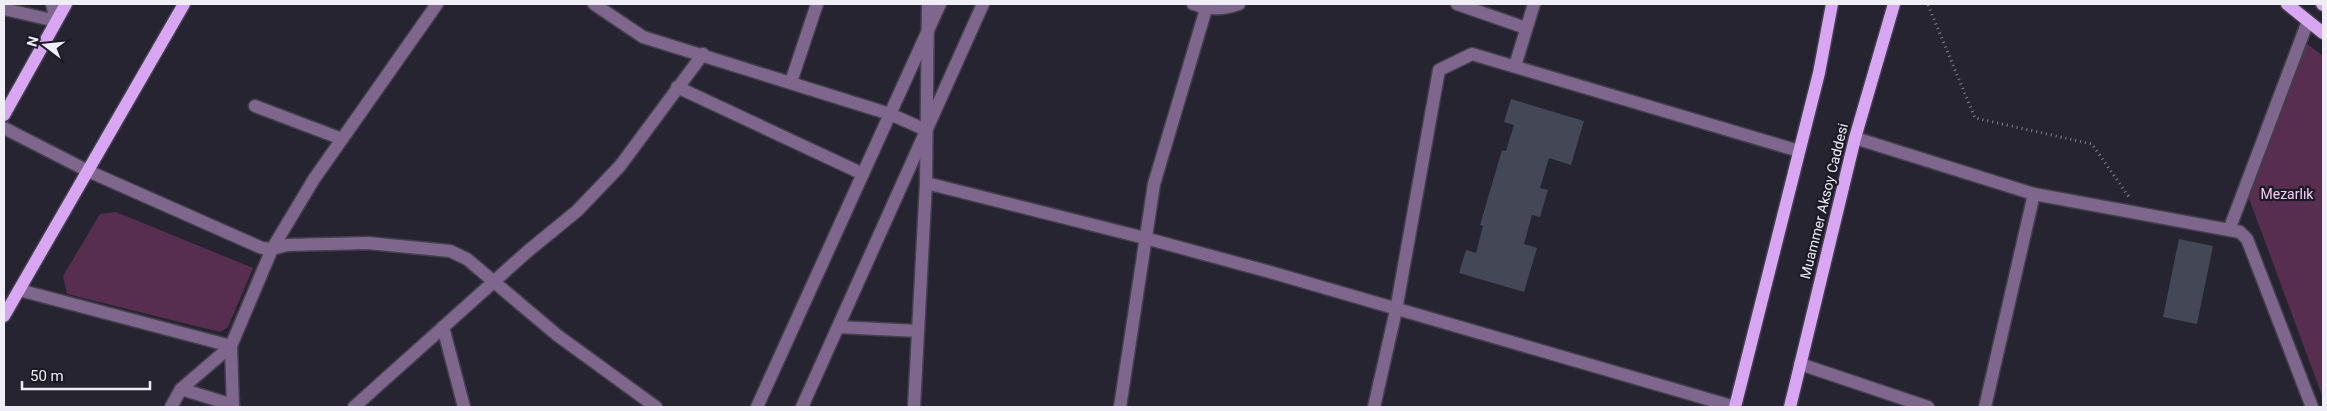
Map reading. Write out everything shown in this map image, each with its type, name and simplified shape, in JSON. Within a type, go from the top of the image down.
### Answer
[{"type":"main road","points":[[4,116],[66,4]]},
{"type":"main road","points":[[4,316],[184,4]]},
{"type":"main road","points":[[1735,407],[1818,73],[1832,4]]},
{"type":"main road","name":"Muammer Aksoy Caddesi","points":[[1790,407],[1855,138],[1894,4]]},
{"type":"main road","points":[[2287,4],[2323,33]]},
{"type":"street","points":[[4,9],[56,21],[52,4]]},
{"type":"street","points":[[182,389],[233,406],[232,346],[272,248],[314,179],[437,4]]},
{"type":"street","points":[[594,4],[643,36],[890,114],[926,130]]},
{"type":"street","points":[[791,82],[817,4]]},
{"type":"street","points":[[914,407],[926,183],[928,4]]},
{"type":"street","points":[[757,407],[940,4]]},
{"type":"street","points":[[802,407],[983,4]]},
{"type":"street","points":[[1193,4],[1206,9],[1226,8],[1239,4]]},
{"type":"street","points":[[1457,4],[1526,28]]},
{"type":"street","points":[[1514,66],[1534,4]]},
{"type":"street","points":[[1120,407],[1154,184],[1206,9]]},
{"type":"street","points":[[2229,230],[2308,21]]},
{"type":"street","points":[[354,407],[494,281],[577,211],[620,166],[703,54]]},
{"type":"street","points":[[1374,407],[1396,310],[1439,70],[1472,54],[1799,151]]},
{"type":"street","points":[[677,87],[863,174]]},
{"type":"street","points":[[255,106],[342,139]]},
{"type":"street","points":[[4,128],[88,171],[262,248],[287,245],[368,243],[450,251],[467,259],[641,403],[656,407]]},
{"type":"street","points":[[1855,138],[2034,194],[2240,232],[2247,238],[2312,407]]},
{"type":"street","points":[[926,183],[1145,238],[1735,407]]},
{"type":"street","points":[[1984,407],[2034,194]]},
{"type":"street","points":[[19,290],[232,346]]},
{"type":"street","points":[[443,327],[464,407]]},
{"type":"street","points":[[838,327],[918,331]]},
{"type":"street","points":[[171,407],[182,389],[232,346]]},
{"type":"street","points":[[1800,364],[1928,407]]},
{"type":"path","points":[[1928,5],[1975,118],[2092,144],[2141,214]]},
{"type":"green space","name":"Mezarlık","points":[[2306,43],[2323,56],[2323,398],[2247,193]]},
{"type":"green space","points":[[116,212],[253,268],[228,327],[220,332],[67,294],[63,276],[100,214]]},
{"type":"building","points":[[1511,99],[1584,121],[1571,165],[1549,158],[1540,188],[1548,190],[1540,217],[1532,215],[1524,244],[1537,248],[1524,292],[1459,273],[1466,250],[1476,253],[1483,226],[1480,225],[1502,150],[1506,151],[1514,125],[1504,122]]},
{"type":"building","points":[[2179,239],[2213,246],[2197,324],[2163,317]]}]
